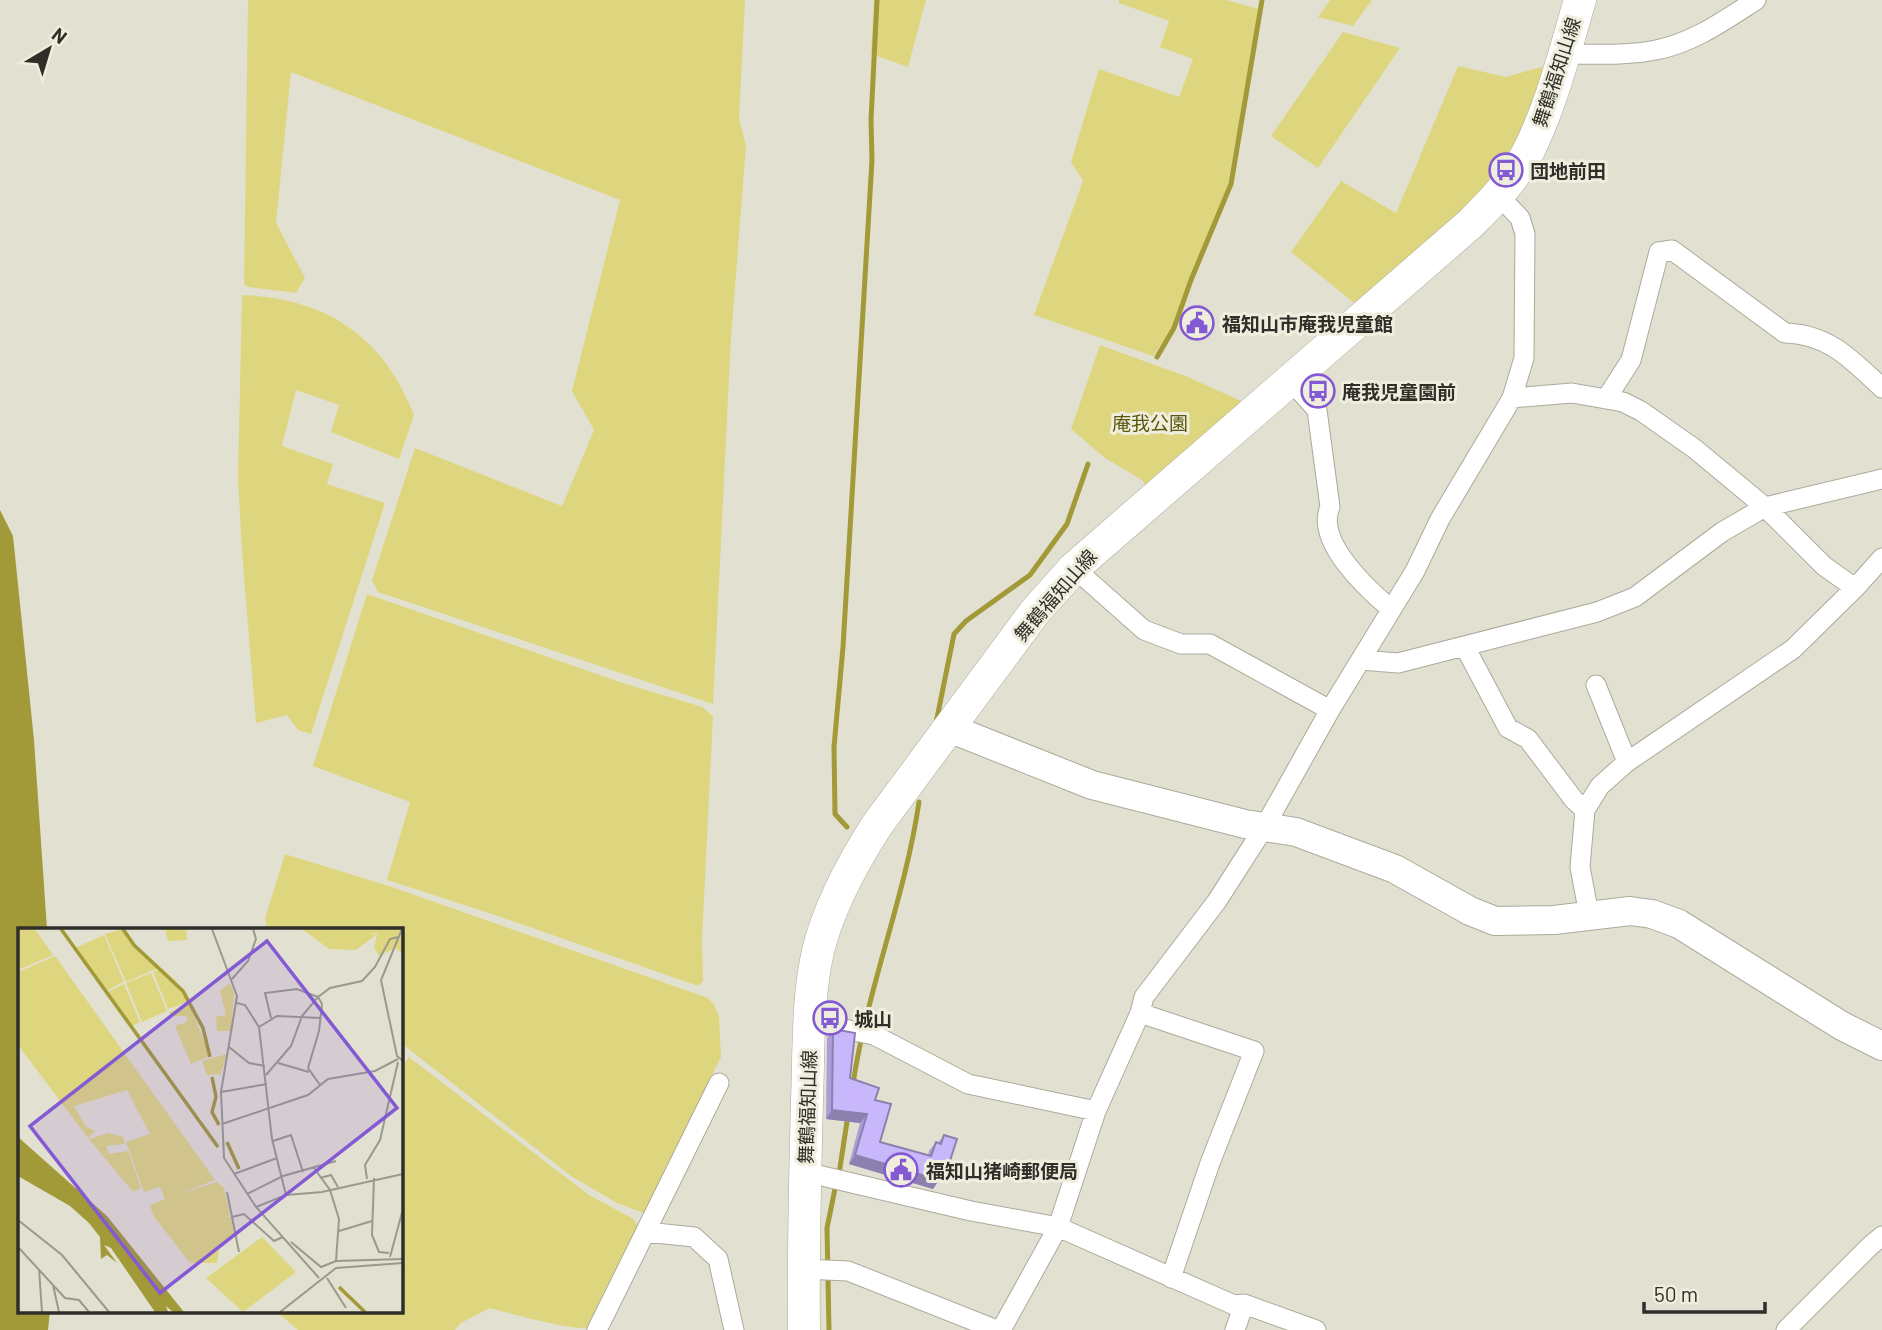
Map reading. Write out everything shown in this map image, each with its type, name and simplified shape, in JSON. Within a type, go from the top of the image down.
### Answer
[{"type":"main road","name":"舞鶴福知山線","points":[[804,1330],[803,1269],[811,989],[818,949],[833,906],[853,862],[877,825],[1034,613],[1074,568],[1470,224],[1498,195],[1524,160],[1547,109],[1580,0]]},
{"type":"street","points":[[1564,54],[1625,54],[1658,50],[1693,38],[1756,0]]},
{"type":"street","points":[[803,1269],[848,1271],[999,1330],[1058,1227],[1096,1111],[1140,1013],[1144,997],[1217,901],[1265,825],[1512,398],[1524,358],[1525,234],[1520,218],[1498,195]]},
{"type":"street","points":[[1606,399],[1632,360],[1659,253],[1672,250],[1785,332],[1805,333],[1830,344],[1882,388]]},
{"type":"street","points":[[1290,380],[1317,410],[1329,507],[1325,516],[1328,534],[1348,566],[1391,609]]},
{"type":"street","points":[[1512,398],[1572,393],[1623,402],[1641,411],[1695,449],[1765,507],[1824,566],[1855,588]]},
{"type":"street","points":[[1361,660],[1398,663],[1597,612],[1635,597],[1722,532],[1765,507],[1882,479]]},
{"type":"street","points":[[1588,915],[1580,867],[1585,810],[1600,786],[1627,762],[1793,649],[1882,558]]},
{"type":"street","points":[[1074,568],[1144,630],[1181,644],[1210,644],[1330,710]]},
{"type":"street","points":[[1465,647],[1508,728],[1528,739],[1574,800],[1585,810]]},
{"type":"street","points":[[1596,685],[1627,762]]},
{"type":"street","points":[[949,728],[1092,785],[1245,824],[1265,825],[1296,832],[1395,869],[1470,911],[1495,921],[1553,920],[1630,911],[1652,914],[1679,924],[1842,1026],[1882,1046]]},
{"type":"street","points":[[1140,1013],[1254,1051],[1210,1163],[1171,1278]]},
{"type":"street","points":[[810,1022],[874,1035],[968,1084],[1096,1111]]},
{"type":"street","points":[[597,1330],[719,1083]]},
{"type":"street","points":[[805,1172],[971,1211],[1058,1227],[1234,1305],[1244,1304],[1317,1330]]},
{"type":"street","points":[[646,1232],[694,1237],[718,1259],[734,1330]]},
{"type":"street","points":[[1786,1330],[1882,1236]]},
{"type":"street","points":[[1235,1330],[1244,1304]]},
{"type":"green space","points":[[248,0],[745,0],[739,118],[746,146],[731,338],[713,704],[378,592],[372,580],[415,448],[562,506],[594,430],[572,391],[620,200],[291,72],[276,223],[305,278],[296,293],[248,287],[244,284]]},
{"type":"green space","points":[[874,0],[926,0],[908,67],[871,54]]},
{"type":"green space","points":[[1119,0],[1226,0],[1259,9],[1228,185],[1173,328],[1153,356],[1034,315],[1083,181],[1071,162],[1099,69],[1179,97],[1193,59],[1160,47],[1169,21],[1119,3]]},
{"type":"green space","points":[[1330,0],[1372,0],[1353,26],[1318,17]]},
{"type":"green space","points":[[1343,32],[1400,48],[1318,168],[1271,136]]},
{"type":"green space","points":[[1458,66],[1506,77],[1541,67],[1547,70],[1523,131],[1464,215],[1358,306],[1291,252],[1341,181],[1396,213]]},
{"type":"green space","points":[[242,295],[300,304],[325,313],[348,326],[386,363],[414,415],[399,459],[331,432],[339,405],[296,390],[282,446],[333,464],[327,484],[385,503],[311,734],[298,730],[287,715],[256,723],[238,478]]},
{"type":"green space","name":"庵我公園","points":[[1100,345],[1188,377],[1250,405],[1151,495],[1142,480],[1105,458],[1071,429]]},
{"type":"green space","points":[[367,594],[620,682],[702,707],[713,716],[702,939],[703,981],[698,986],[387,880],[410,802],[313,766]]},
{"type":"green space","points":[[285,854],[392,887],[708,998],[719,1016],[721,1057],[644,1213],[617,1203],[571,1176],[402,1044],[402,928],[267,928],[265,918]]},
{"type":"green space","points":[[409,1057],[589,1195],[632,1218],[639,1226],[589,1328],[556,1324],[490,1308],[461,1323],[455,1330],[298,1330],[277,1312],[402,1312],[402,1066]]},
{"type":"shaded area","points":[[0,510],[13,536],[34,740],[47,928],[18,928],[18,1312],[50,1312],[48,1330],[0,1330]]},
{"type":"building","points":[[833,1029],[855,1033],[850,1078],[879,1088],[875,1100],[891,1104],[880,1142],[931,1156],[936,1142],[941,1144],[944,1135],[957,1139],[947,1170],[943,1169],[939,1180],[855,1155],[867,1114],[832,1110]]},
{"type":"waterway","points":[[847,827],[835,814],[834,747],[843,647],[872,160],[871,120],[877,0]]},
{"type":"waterway","points":[[1157,357],[1174,328],[1231,184],[1262,0]]},
{"type":"waterway","points":[[936,723],[954,634],[966,621],[1030,575],[1067,524],[1088,464]]},
{"type":"waterway","points":[[853,1084],[867,1013],[905,873],[919,802]]},
{"type":"waterway","points":[[839,1174],[848,1115]]},
{"type":"waterway","points":[[829,1330],[827,1228],[836,1184]]},
{"type":"place","name":"団地前田","points":[[1506,170]]},
{"type":"place","name":"福知山市庵我児童館","points":[[1197,323]]},
{"type":"place","name":"庵我児童園前","points":[[1318,391]]},
{"type":"place","name":"城山","points":[[830,1018]]},
{"type":"place","name":"福知山猪崎郵便局","points":[[901,1170]]}]
